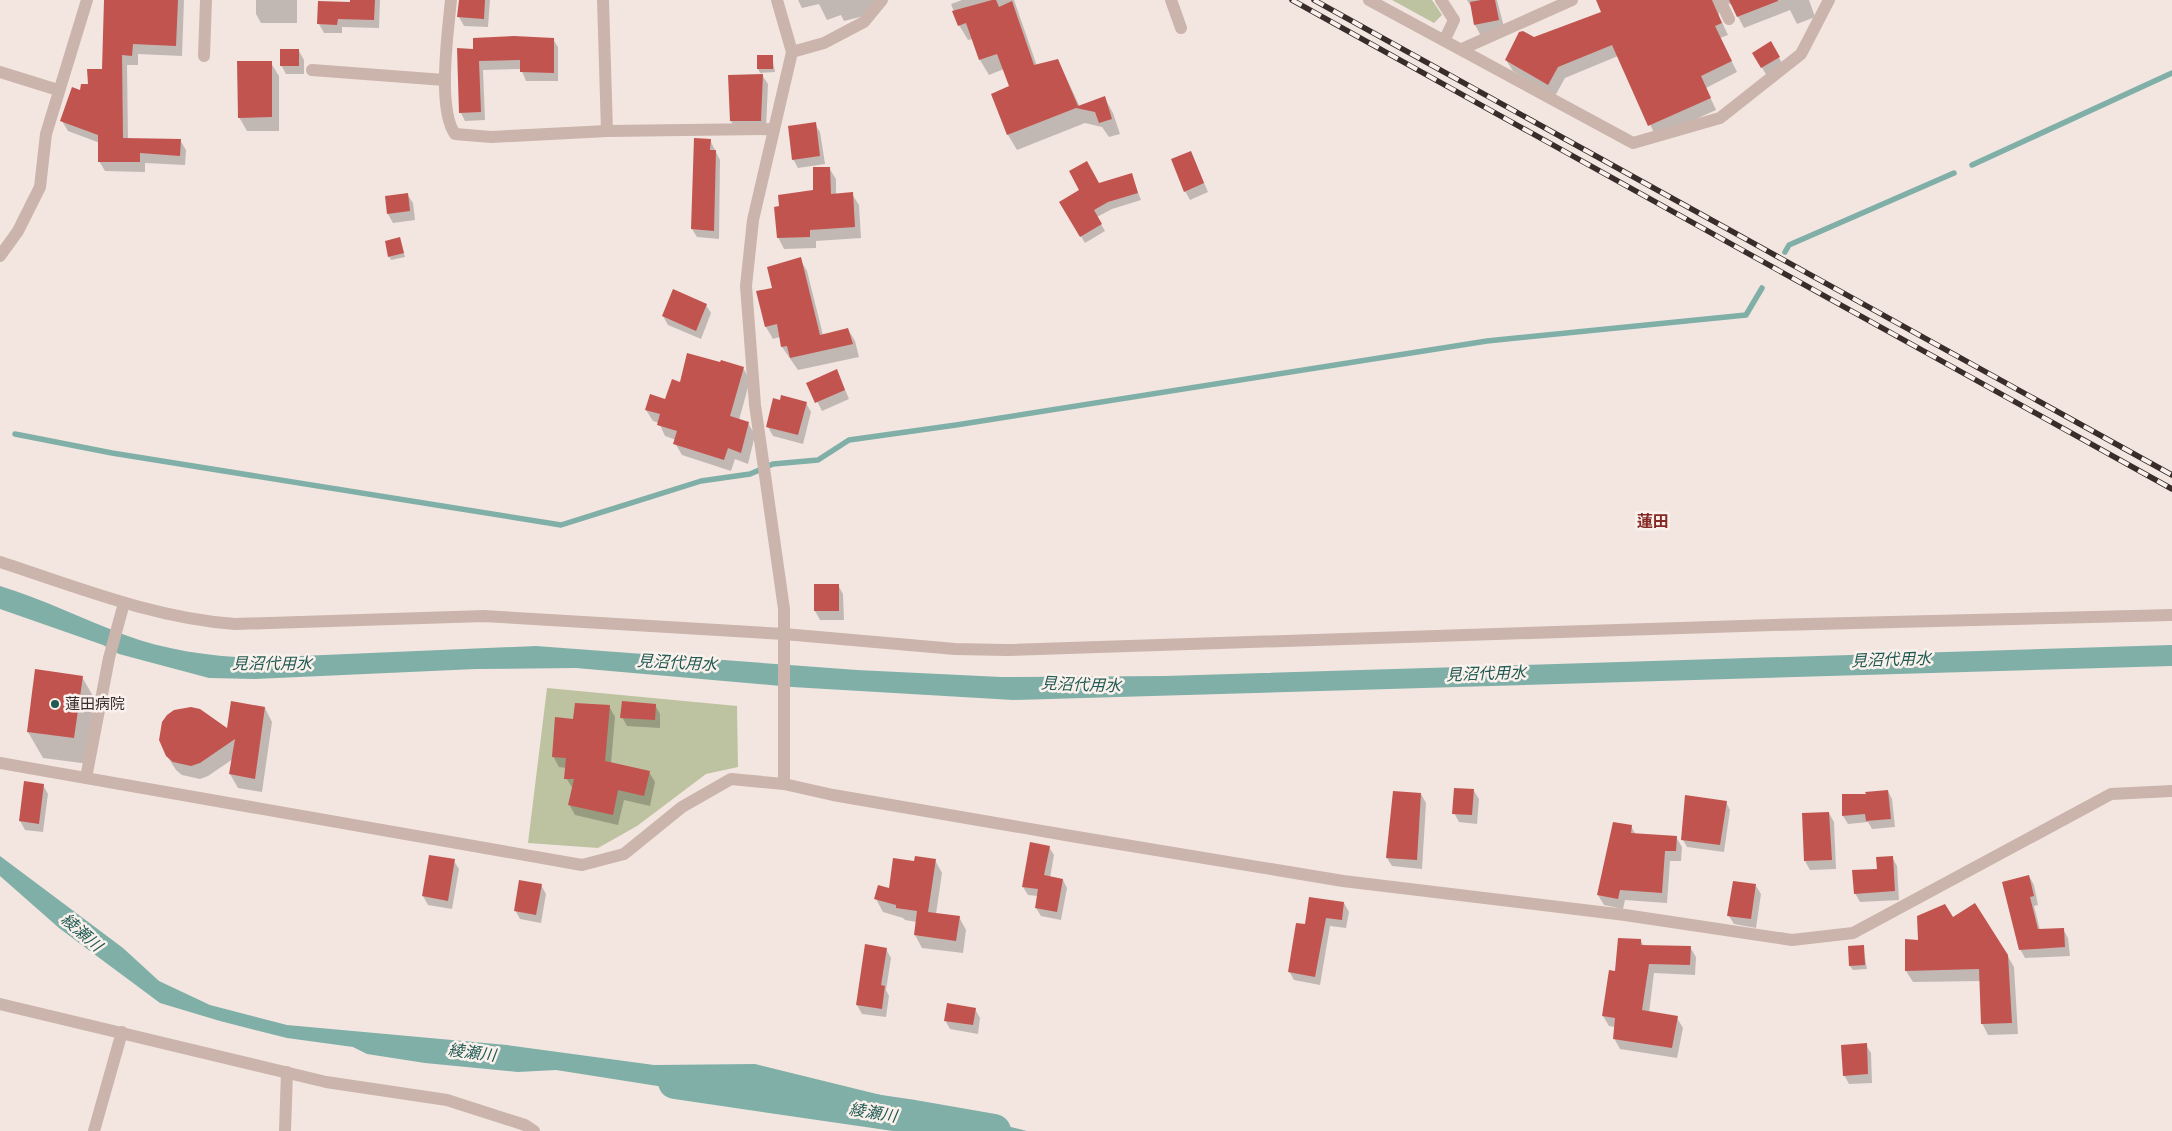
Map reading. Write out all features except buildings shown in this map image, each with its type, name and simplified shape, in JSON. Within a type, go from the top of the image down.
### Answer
[{"type":"street","points":[[0,256],[18,231],[40,187],[46,134],[87,0]]},
{"type":"street","points":[[204,56],[206,0]]},
{"type":"street","points":[[451,0],[444,80],[450,127],[455,134],[492,137],[607,131],[774,129]]},
{"type":"street","points":[[603,0],[607,131]]},
{"type":"street","points":[[777,0],[792,52],[753,220],[746,286],[755,405],[784,609],[784,784]]},
{"type":"street","points":[[792,52],[824,43],[864,22],[882,0]]},
{"type":"street","points":[[1171,0],[1181,28]]},
{"type":"street","points":[[1369,0],[1445,39],[1633,143],[1720,118],[1801,54],[1829,0]]},
{"type":"street","points":[[1441,0],[1454,20],[1445,39]]},
{"type":"street","points":[[1462,49],[1572,0]]},
{"type":"street","points":[[1720,0],[1729,19]]},
{"type":"street","points":[[312,70],[444,80]]},
{"type":"street","points":[[0,72],[58,90]]},
{"type":"street","points":[[0,562],[124,603],[199,621],[235,624],[484,616],[784,634],[955,649],[1007,650],[1773,625],[2172,615]]},
{"type":"street","points":[[86,778],[110,652],[124,603]]},
{"type":"street","points":[[0,763],[582,865],[624,854],[682,807],[731,779],[784,784],[833,795],[1333,879],[1625,914],[1792,940],[1853,932],[2110,794],[2172,791]]},
{"type":"street","points":[[0,1004],[344,1085],[447,1100],[526,1125],[534,1131]]},
{"type":"street","points":[[94,1131],[122,1032]]},
{"type":"street","points":[[285,1131],[287,1072]]},
{"type":"green space","points":[[1392,0],[1432,0],[1442,15],[1434,23]]},
{"type":"green space","points":[[547,688],[737,706],[738,767],[706,774],[637,826],[598,848],[528,843]]},
{"type":"water","name":"見沼代用水","points":[[0,586],[125,635],[156,645],[203,654],[252,658],[536,646],[857,670],[1001,677],[1165,676],[2172,645],[2172,666],[1013,700],[792,687],[576,668],[476,669],[255,679],[209,678],[119,654],[103,645],[0,609]]},
{"type":"water","points":[[0,856],[123,948],[159,981],[210,1005],[287,1025],[507,1045],[654,1065],[755,1064],[1027,1131],[949,1131],[848,1104],[791,1094],[664,1087],[556,1070],[518,1072],[425,1063],[367,1054],[353,1047],[287,1038],[220,1021],[160,1003],[59,928],[0,876]]},
{"type":"waterway","points":[[1972,165],[2172,73]]},
{"type":"waterway","points":[[1785,252],[1789,245],[1954,173]]},
{"type":"waterway","points":[[15,434],[112,453],[561,525],[701,481],[750,474],[773,464],[818,460],[849,440],[956,425],[1487,341],[1746,315],[1762,288]]},
{"type":"waterway","name":"綾瀬川","points":[[675,1082],[908,1116],[994,1131]]},
{"type":"railway","points":[[1292,0],[2172,489]]},
{"type":"railway","points":[[1314,0],[2172,475]]},
{"type":"place","name":"蓮田病院","points":[[55,704]]},
{"type":"district","name":"蓮田","points":[[1653,521]]}]
